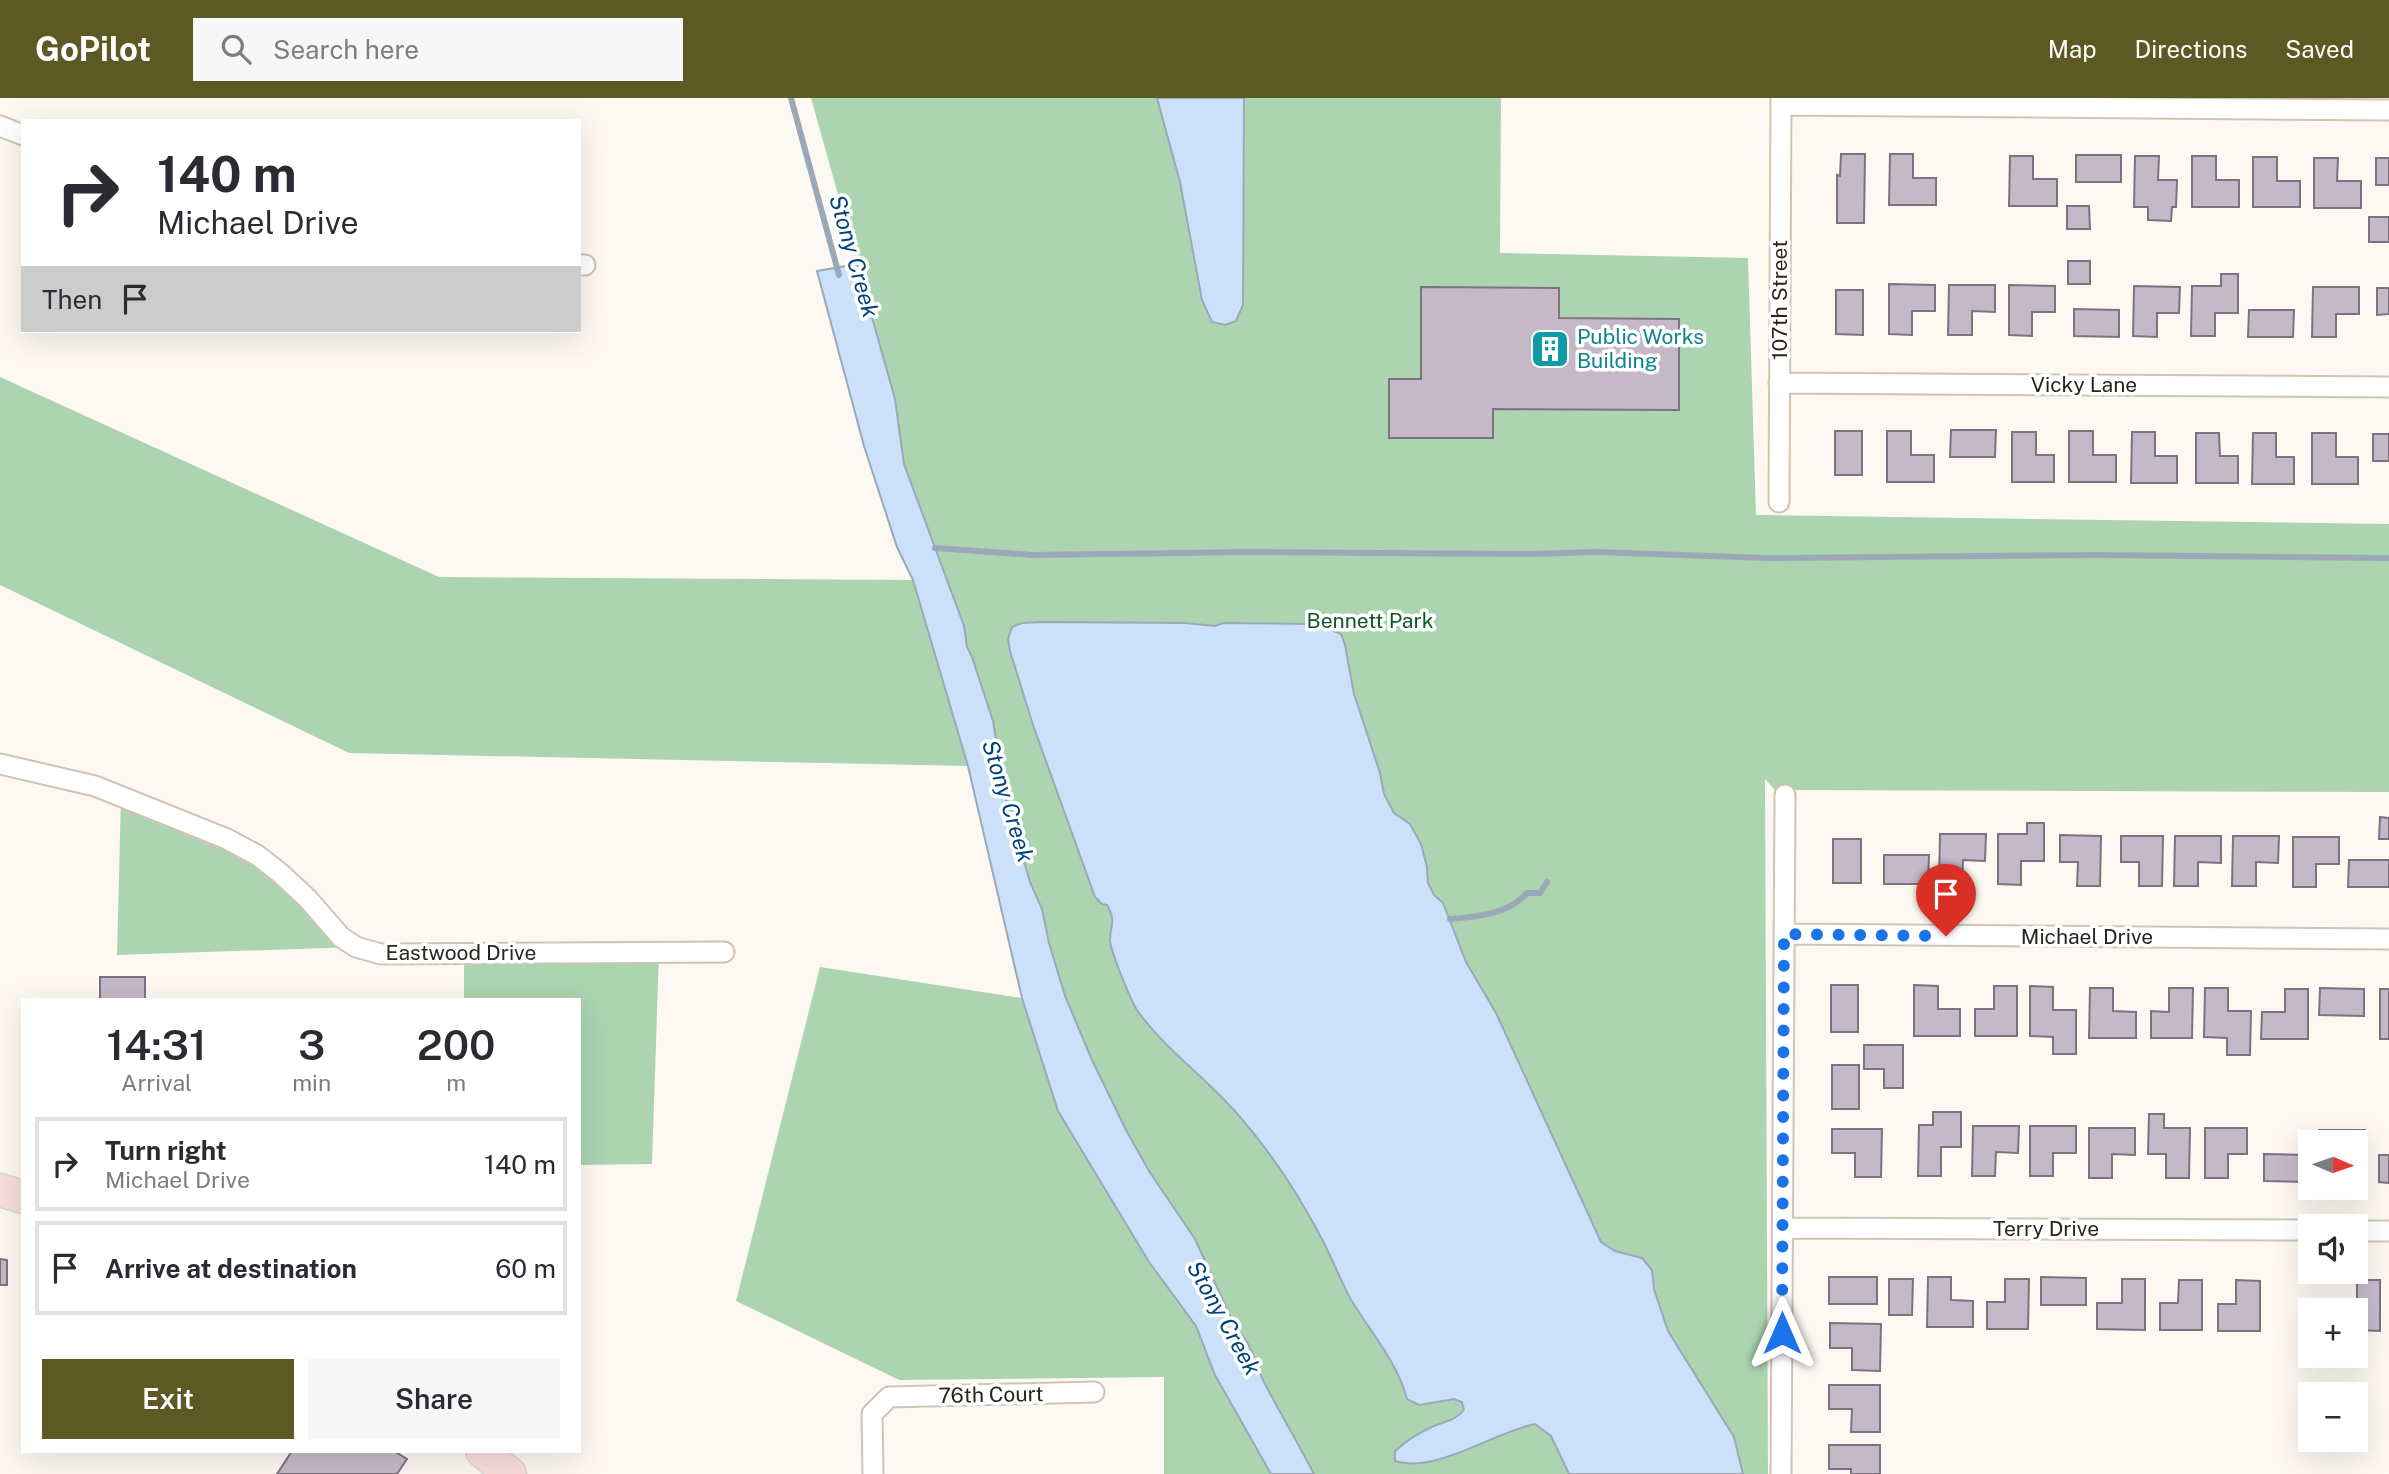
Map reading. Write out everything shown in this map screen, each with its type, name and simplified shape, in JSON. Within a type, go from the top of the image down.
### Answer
[{"type":"main road","points":[[0,1190],[21,1196]]},
{"type":"main road","points":[[484,1453],[510,1474]]},
{"type":"street","points":[[1781,102],[2389,110]]},
{"type":"street","name":"107th Street","points":[[1779,502],[1781,102]]},
{"type":"street","points":[[0,126],[21,134]]},
{"type":"street","name":"Vicky Lane","points":[[1779,383],[2389,387]]},
{"type":"street","name":"Eastwood Drive","points":[[0,764],[95,786],[227,839],[257,855],[280,873],[307,898],[341,937],[356,947],[380,954],[724,952]]},
{"type":"street","points":[[1781,1474],[1785,795]]},
{"type":"street","name":"Michael Drive","points":[[1784,934],[2389,939]]},
{"type":"street","name":"Terry Drive","points":[[1782,1228],[2298,1230]]},
{"type":"street","points":[[2368,1230],[2389,1231]]},
{"type":"street","name":"76th Court","points":[[873,1474],[872,1414],[888,1397],[1094,1392]]},
{"type":"green space","name":"Bennett Park","points":[[811,98],[1501,98],[1500,253],[1748,258],[1756,515],[2389,524],[2389,792],[1775,790],[1765,779],[1768,1474],[1314,1474],[1264,1382],[1250,1347],[1236,1329],[1195,1239],[1149,1171],[1126,1130],[1065,996],[1042,909],[1030,882],[1007,805],[993,721],[967,647],[964,626],[904,464],[895,399]]},
{"type":"green space","points":[[0,377],[439,577],[913,580],[968,766],[349,753],[0,585]]},
{"type":"green space","points":[[121,796],[227,839],[356,947],[117,955]]},
{"type":"green space","points":[[659,952],[652,1164],[581,1165],[581,998],[464,998],[464,954]]},
{"type":"green space","points":[[820,967],[1022,998],[1058,1111],[1149,1262],[1196,1326],[1215,1375],[1271,1474],[1164,1474],[1164,1377],[899,1380],[736,1301]]},
{"type":"water","points":[[1157,98],[1244,98],[1243,305],[1236,321],[1225,325],[1212,322],[1202,300],[1180,182]]},
{"type":"water","points":[[857,264],[895,399],[904,464],[964,626],[967,647],[993,721],[1007,805],[1030,882],[1042,909],[1065,996],[1126,1130],[1149,1171],[1195,1239],[1236,1329],[1250,1347],[1264,1382],[1314,1474],[1271,1474],[1215,1375],[1196,1326],[1149,1262],[1058,1111],[1022,998],[968,766],[913,580],[897,547],[864,446],[817,271]]},
{"type":"water","points":[[1022,623],[1185,623],[1215,626],[1223,623],[1317,624],[1341,634],[1354,694],[1380,773],[1384,794],[1394,813],[1410,824],[1421,844],[1428,883],[1434,895],[1443,903],[1466,962],[1496,1013],[1601,1242],[1615,1251],[1642,1258],[1652,1270],[1654,1289],[1668,1331],[1734,1437],[1743,1474],[1569,1474],[1551,1436],[1535,1424],[1447,1457],[1428,1462],[1395,1461],[1395,1451],[1409,1440],[1461,1413],[1464,1410],[1462,1402],[1454,1399],[1419,1405],[1407,1399],[1390,1359],[1350,1298],[1316,1228],[1275,1162],[1240,1117],[1160,1038],[1134,1005],[1111,946],[1112,916],[1107,905],[1095,897],[1033,725],[1010,651],[1008,639],[1012,627]]},
{"type":"building","points":[[1841,154],[1865,154],[1864,223],[1837,223],[1837,175],[1840,176]]},
{"type":"building","points":[[1890,154],[1913,154],[1913,178],[1936,178],[1936,205],[1889,205]]},
{"type":"building","points":[[2076,155],[2121,155],[2121,182],[2076,182]]},
{"type":"building","points":[[2010,156],[2033,156],[2033,179],[2057,179],[2057,206],[2009,206]]},
{"type":"building","points":[[2135,156],[2159,156],[2158,180],[2177,180],[2176,207],[2172,207],[2171,221],[2148,220],[2148,207],[2134,207]]},
{"type":"building","points":[[2192,156],[2216,156],[2216,180],[2239,180],[2239,207],[2192,207]]},
{"type":"building","points":[[2253,157],[2277,157],[2277,181],[2300,181],[2300,207],[2253,207]]},
{"type":"building","points":[[2314,158],[2338,158],[2337,181],[2361,181],[2361,208],[2314,208]]},
{"type":"building","points":[[2376,158],[2389,158],[2389,185],[2376,185]]},
{"type":"building","points":[[2067,206],[2089,206],[2090,229],[2067,229]]},
{"type":"building","points":[[2369,217],[2389,217],[2389,242],[2369,242]]},
{"type":"building","points":[[2068,261],[2090,261],[2090,284],[2068,284]]},
{"type":"building","points":[[2221,274],[2238,274],[2238,313],[2215,313],[2215,336],[2191,336],[2192,286],[2221,286]]},
{"type":"building","points":[[1889,284],[1935,285],[1935,311],[1912,311],[1912,335],[1889,334]]},
{"type":"building","points":[[1949,285],[1995,285],[1995,312],[1972,311],[1972,335],[1948,335]]},
{"type":"building","points":[[2009,285],[2055,286],[2055,312],[2032,312],[2032,336],[2009,335]]},
{"type":"building","points":[[2134,286],[2180,287],[2179,313],[2157,313],[2157,337],[2133,336]]},
{"type":"building","name":"Public Works Building","points":[[1421,287],[1559,288],[1559,318],[1679,319],[1679,410],[1493,409],[1493,438],[1389,438],[1389,379],[1421,379]]},
{"type":"building","points":[[2313,287],[2359,287],[2359,314],[2336,314],[2336,337],[2312,337]]},
{"type":"building","points":[[2377,288],[2389,288],[2389,314],[2377,315]]},
{"type":"building","points":[[1836,290],[1863,290],[1863,335],[1836,334]]},
{"type":"building","points":[[2074,309],[2119,310],[2119,337],[2074,336]]},
{"type":"building","points":[[2249,310],[2294,310],[2293,337],[2248,337]]},
{"type":"building","points":[[1951,430],[1996,430],[1995,457],[1950,457]]},
{"type":"building","points":[[1835,431],[1862,431],[1862,475],[1835,475]]},
{"type":"building","points":[[1887,431],[1911,431],[1911,455],[1934,455],[1934,482],[1887,482]]},
{"type":"building","points":[[2069,431],[2093,431],[2093,455],[2116,455],[2116,482],[2069,482]]},
{"type":"building","points":[[2012,432],[2036,432],[2036,455],[2054,455],[2054,482],[2012,482]]},
{"type":"building","points":[[2132,432],[2155,432],[2155,456],[2177,456],[2177,483],[2131,483]]},
{"type":"building","points":[[2196,433],[2219,433],[2220,456],[2238,456],[2238,483],[2196,483]]},
{"type":"building","points":[[2253,433],[2276,433],[2276,457],[2294,457],[2294,484],[2252,484]]},
{"type":"building","points":[[2312,433],[2336,433],[2336,457],[2358,457],[2358,484],[2312,484]]},
{"type":"building","points":[[2373,434],[2389,434],[2389,461],[2373,461]]},
{"type":"building","points":[[2380,817],[2389,818],[2389,839],[2379,839]]},
{"type":"building","points":[[2027,823],[2044,823],[2044,861],[2021,861],[2021,885],[1998,884],[1998,834],[2027,834]]},
{"type":"building","points":[[1940,834],[1986,834],[1985,861],[1963,860],[1962,884],[1939,884]]},
{"type":"building","points":[[2060,835],[2101,836],[2100,886],[2077,886],[2078,862],[2060,862]]},
{"type":"building","points":[[2121,836],[2163,836],[2162,886],[2139,886],[2139,862],[2121,862]]},
{"type":"building","points":[[2175,836],[2221,836],[2221,863],[2198,862],[2198,886],[2174,886]]},
{"type":"building","points":[[2233,836],[2279,836],[2278,863],[2256,862],[2256,886],[2232,886]]},
{"type":"building","points":[[2293,837],[2339,837],[2339,864],[2316,864],[2316,887],[2293,887]]},
{"type":"building","points":[[1833,839],[1861,839],[1861,883],[1833,883]]},
{"type":"building","points":[[1884,855],[1929,855],[1928,884],[1884,884]]},
{"type":"building","points":[[2349,860],[2389,860],[2389,887],[2348,887]]},
{"type":"building","points":[[100,977],[145,977],[145,998],[100,998]]},
{"type":"building","points":[[1831,985],[1858,985],[1858,1032],[1831,1032]]},
{"type":"building","points":[[1914,985],[1938,986],[1938,1009],[1960,1009],[1960,1036],[1914,1036]]},
{"type":"building","points":[[1994,986],[2017,986],[2017,1036],[1975,1036],[1975,1009],[1994,1009]]},
{"type":"building","points":[[2030,986],[2053,987],[2053,1010],[2076,1010],[2076,1054],[2053,1054],[2053,1037],[2030,1036]]},
{"type":"building","points":[[2090,988],[2113,988],[2113,1011],[2136,1012],[2136,1038],[2089,1038]]},
{"type":"building","points":[[2169,988],[2193,988],[2192,1038],[2151,1038],[2151,1011],[2169,1012]]},
{"type":"building","points":[[2205,988],[2228,988],[2228,1011],[2251,1011],[2250,1055],[2227,1055],[2227,1038],[2204,1037]]},
{"type":"building","points":[[2320,988],[2364,989],[2364,1016],[2319,1015]]},
{"type":"building","points":[[2285,989],[2308,989],[2308,1039],[2261,1039],[2262,1012],[2285,1012]]},
{"type":"building","points":[[2380,989],[2389,989],[2389,1039],[2380,1039]]},
{"type":"building","points":[[1864,1045],[1903,1045],[1903,1088],[1884,1088],[1884,1069],[1864,1069]]},
{"type":"building","points":[[1832,1065],[1859,1065],[1859,1109],[1832,1109]]},
{"type":"building","points":[[1933,1112],[1961,1112],[1961,1147],[1941,1147],[1941,1176],[1918,1176],[1919,1125],[1933,1125]]},
{"type":"building","points":[[2149,1114],[2164,1114],[2164,1128],[2190,1128],[2189,1178],[2166,1178],[2166,1154],[2148,1154]]},
{"type":"building","points":[[1973,1126],[2019,1126],[2018,1153],[1996,1152],[1995,1176],[1972,1176]]},
{"type":"building","points":[[2030,1126],[2076,1126],[2076,1153],[2053,1153],[2053,1176],[2030,1176]]},
{"type":"building","points":[[2089,1128],[2135,1128],[2135,1155],[2112,1154],[2112,1178],[2089,1178]]},
{"type":"building","points":[[2205,1128],[2247,1128],[2247,1154],[2228,1154],[2228,1178],[2205,1178]]},
{"type":"building","points":[[1832,1129],[1882,1129],[1881,1177],[1855,1177],[1855,1153],[1832,1153]]},
{"type":"building","points":[[2264,1154],[2298,1155],[2298,1182],[2264,1181]]},
{"type":"building","points":[[2379,1155],[2389,1155],[2389,1183],[2379,1182]]},
{"type":"building","points":[[0,1259],[7,1260],[7,1285],[0,1285]]},
{"type":"building","points":[[1829,1277],[1877,1277],[1877,1304],[1829,1304]]},
{"type":"building","points":[[1928,1277],[1951,1277],[1951,1300],[1973,1301],[1973,1327],[1927,1327]]},
{"type":"building","points":[[2041,1277],[2086,1278],[2086,1305],[2041,1305]]},
{"type":"building","points":[[1889,1279],[1913,1279],[1912,1315],[1889,1315]]},
{"type":"building","points":[[2005,1279],[2029,1279],[2028,1329],[1987,1329],[1987,1302],[2005,1302]]},
{"type":"building","points":[[2122,1279],[2145,1279],[2145,1330],[2097,1329],[2097,1303],[2122,1303]]},
{"type":"building","points":[[2179,1280],[2202,1280],[2202,1330],[2160,1330],[2160,1303],[2178,1303]]},
{"type":"building","points":[[2236,1280],[2260,1281],[2260,1331],[2218,1331],[2218,1304],[2236,1304]]},
{"type":"building","points":[[2380,1280],[2380,1331],[2368,1330],[2368,1298],[2357,1298],[2357,1284]]},
{"type":"building","points":[[1830,1323],[1881,1324],[1880,1371],[1852,1370],[1852,1348],[1830,1348]]},
{"type":"building","points":[[1829,1385],[1880,1385],[1880,1432],[1851,1432],[1852,1409],[1829,1409]]},
{"type":"building","points":[[1829,1445],[1880,1445],[1880,1474],[1851,1474],[1851,1469],[1829,1469]]},
{"type":"building","points":[[291,1453],[397,1453],[407,1459],[397,1474],[277,1474]]},
{"type":"waterway","name":"Stony Creek","points":[[791,98],[839,275]]},
{"type":"waterway","points":[[935,548],[1032,555],[1596,552],[1767,558],[2098,555],[2389,558]]},
{"type":"waterway","points":[[1450,919],[1502,910],[1527,893],[1540,893],[1547,882]]},
{"type":"place","name":"Public Works Building","points":[[1550,349]]},
{"type":"route","points":[[1782,1333],[1784,934],[1946,936]]}]
